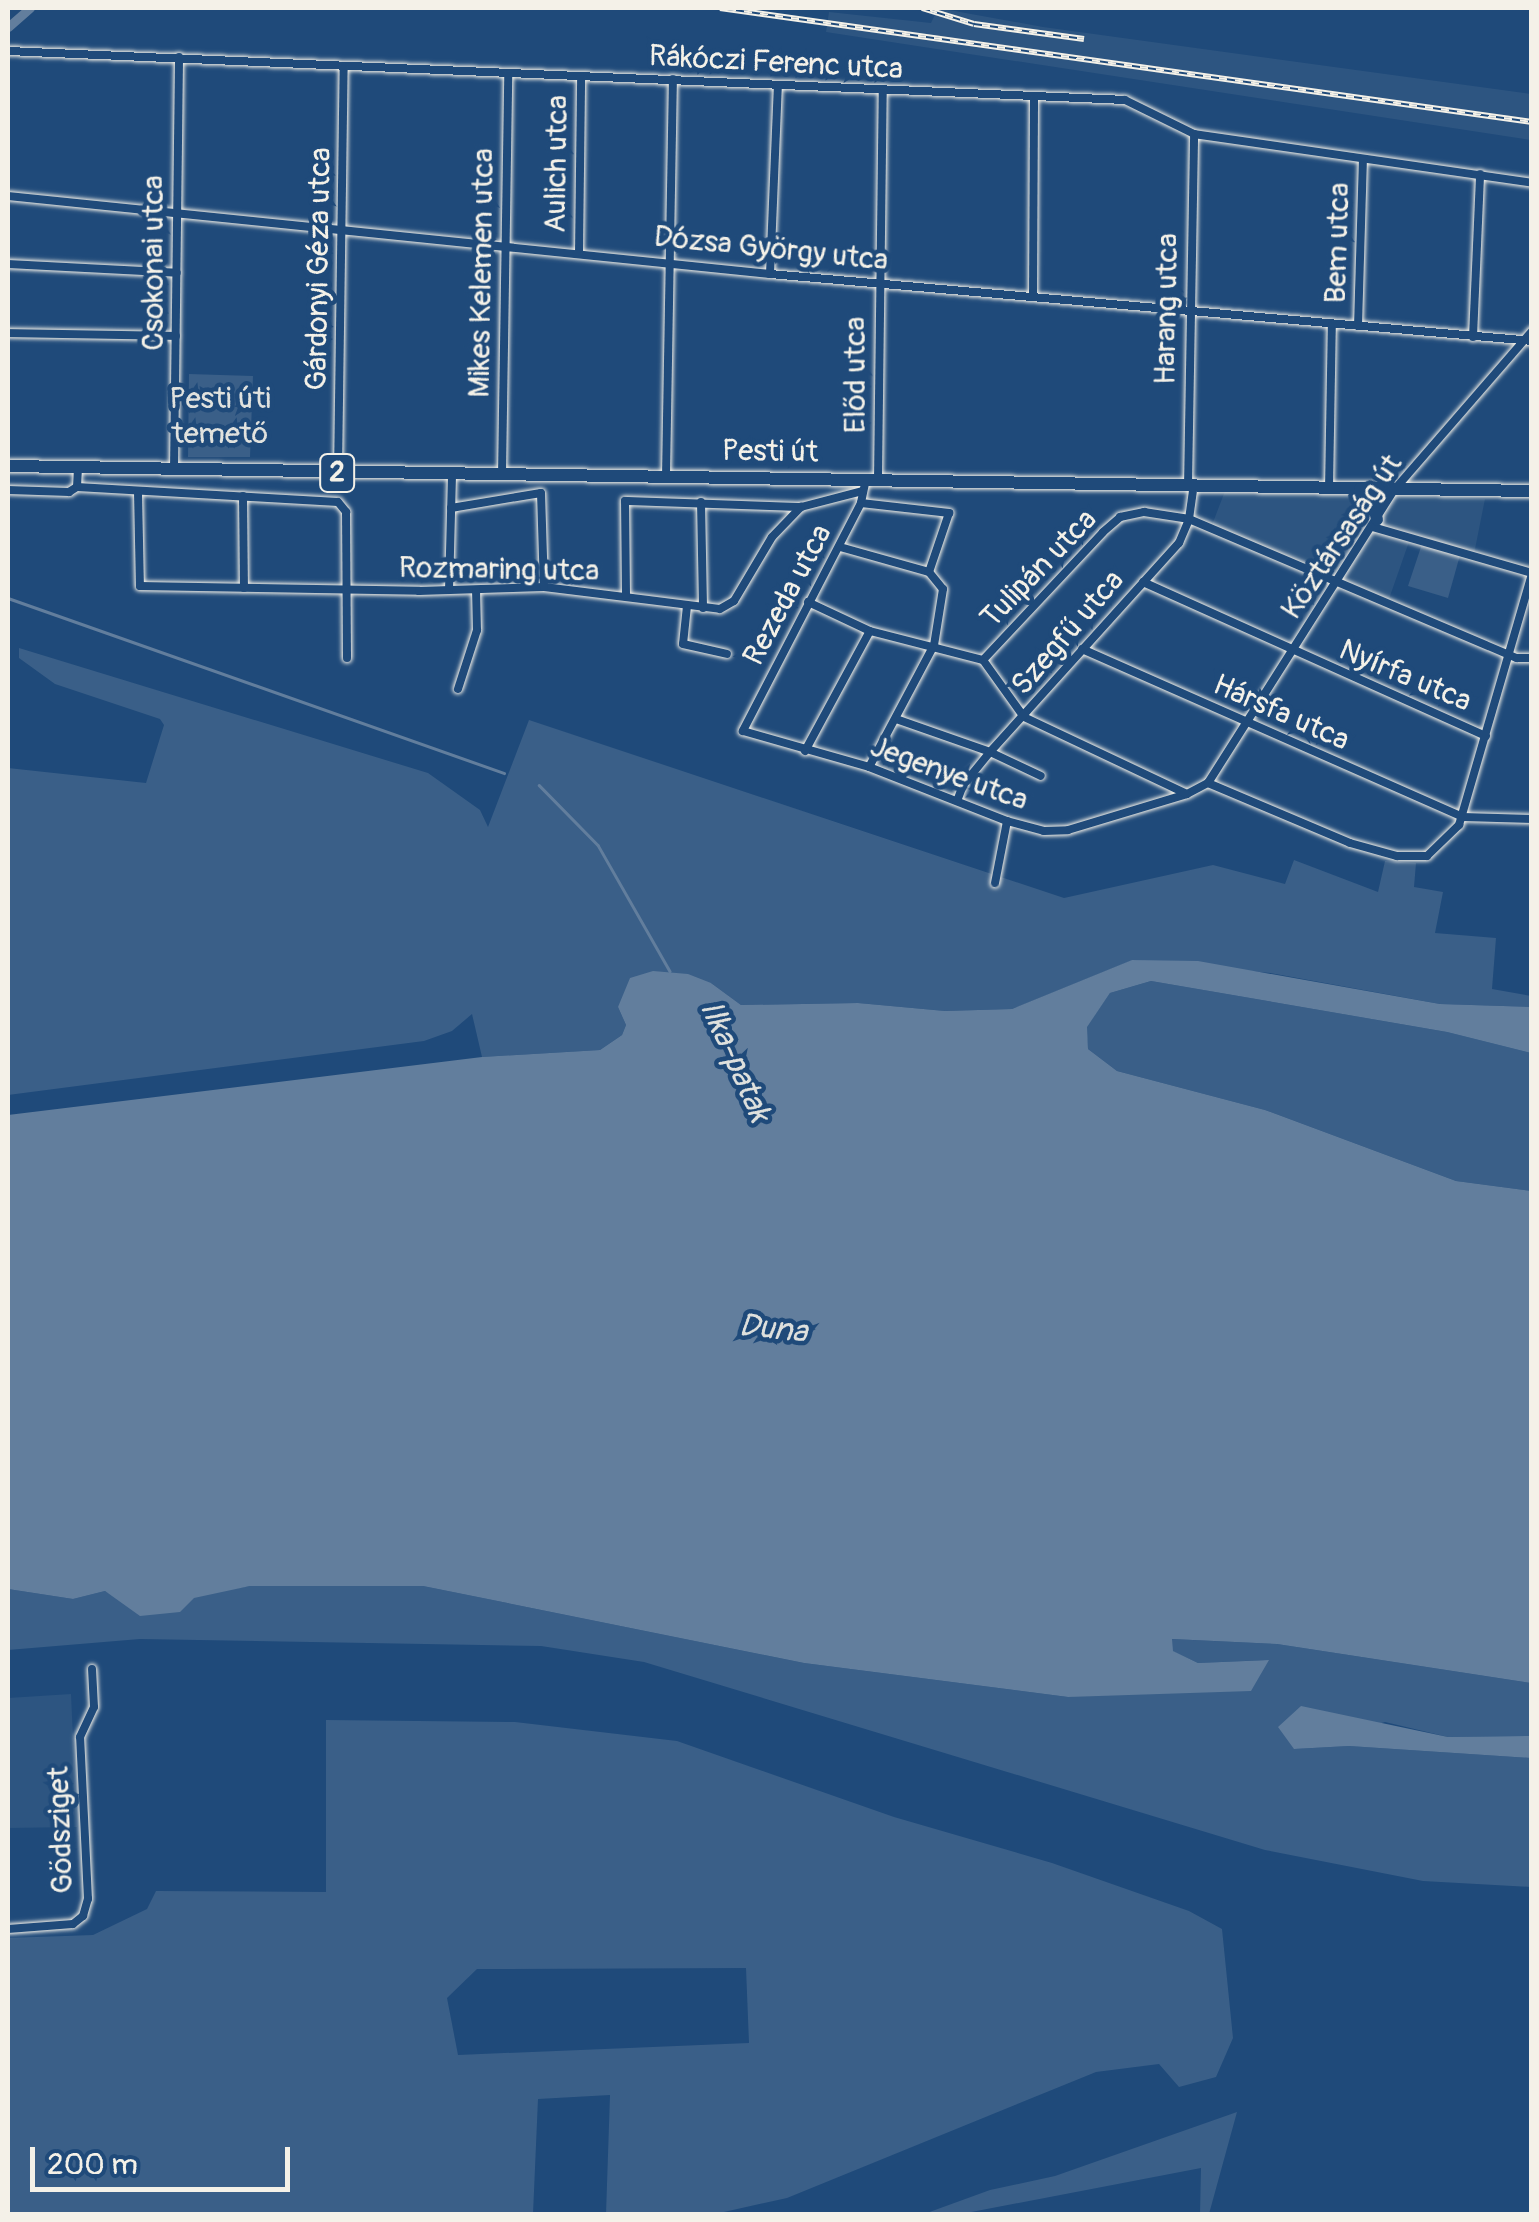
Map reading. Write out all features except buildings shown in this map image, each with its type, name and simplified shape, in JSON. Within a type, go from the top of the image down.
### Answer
[{"type":"main road","name":"Pesti út","points":[[8,466],[1532,491]]},
{"type":"main road","points":[[1360,489],[1373,502],[1375,523]]},
{"type":"street","name":"Rákóczi Ferenc utca","points":[[8,51],[1126,100],[1194,134],[1364,162],[1532,183]]},
{"type":"street","name":"Csokonai utca","points":[[174,470],[179,57]]},
{"type":"street","name":"Gárdonyi Géza utca","points":[[338,473],[344,66]]},
{"type":"street","name":"Mikes Kelemen utca","points":[[502,474],[508,74]]},
{"type":"street","name":"Aulich utca","points":[[578,252],[581,77]]},
{"type":"street","points":[[666,476],[672,80]]},
{"type":"street","points":[[770,274],[778,86]]},
{"type":"street","name":"Előd utca","points":[[869,483],[884,91]]},
{"type":"street","points":[[1034,98],[1034,297]]},
{"type":"street","name":"Harang utca","points":[[1191,485],[1194,134]]},
{"type":"street","name":"Bem utca","points":[[1358,326],[1364,162]]},
{"type":"street","points":[[1473,336],[1480,174]]},
{"type":"street","name":"Dózsa György utca","points":[[8,196],[770,274],[1528,341]]},
{"type":"street","points":[[8,264],[176,273]]},
{"type":"street","points":[[1329,488],[1332,324]]},
{"type":"street","name":"Köztársaság út","points":[[1208,782],[1394,490],[1528,341],[1532,331]]},
{"type":"street","points":[[8,333],[176,336]]},
{"type":"street","points":[[78,468],[78,487]]},
{"type":"street","points":[[450,590],[452,473]]},
{"type":"street","points":[[701,502],[703,608],[720,608],[734,601],[772,536],[800,507],[869,483]]},
{"type":"street","name":"Rezeda utca","points":[[743,730],[840,547],[869,483]]},
{"type":"street","name":"Szegfű utca","points":[[957,802],[963,785],[990,752],[1179,542],[1189,519],[1191,485]]},
{"type":"street","points":[[8,490],[69,492],[78,487],[138,493],[295,496],[344,506],[346,658]]},
{"type":"street","name":"Rozmaring utca","points":[[138,493],[140,586],[348,590],[544,587],[703,608]]},
{"type":"street","points":[[451,508],[541,493],[544,587]]},
{"type":"street","points":[[244,496],[244,588]]},
{"type":"street","name":"Pesti út","points":[[626,595],[625,501],[800,507]]},
{"type":"street","points":[[862,503],[949,513],[929,572]]},
{"type":"street","name":"Tulipán utca","points":[[983,660],[1120,518],[1144,512],[1189,519],[1510,654],[1532,658]]},
{"type":"street","points":[[1208,782],[1350,843],[1397,856],[1416,858],[1435,852],[1464,817],[1532,573],[1375,523]]},
{"type":"street","points":[[840,547],[929,572],[944,589],[934,645],[868,768]]},
{"type":"street","name":"Nyírfa utca","points":[[1143,582],[1486,736]]},
{"type":"street","points":[[458,689],[477,630],[476,590]]},
{"type":"street","points":[[808,602],[870,631],[983,660],[1024,717],[1187,794]]},
{"type":"street","points":[[687,606],[683,644],[727,654]]},
{"type":"street","points":[[805,750],[870,631]]},
{"type":"street","name":"Hársfa utca","points":[[1082,649],[1464,817]]},
{"type":"street","points":[[896,720],[990,752],[1041,776]]},
{"type":"street","name":"Jegenye utca","points":[[743,730],[868,768],[1044,832],[1068,830],[1187,794],[1208,782]]},
{"type":"street","points":[[1464,817],[1532,819]]},
{"type":"street","points":[[995,883],[1007,821]]},
{"type":"street","name":"Gödsziget","points":[[8,1928],[73,1924],[83,1916],[88,1899],[80,1737],[94,1707],[92,1669]]},
{"type":"shaded area","points":[[938,8],[1043,27],[1531,94],[1531,140],[826,32],[829,12],[931,23]]},
{"type":"shaded area","points":[[1225,491],[1485,499],[1474,554],[1411,536],[1389,599],[1212,525]]},
{"type":"shaded area","points":[[71,1694],[77,1827],[8,1828],[8,1698]]},
{"type":"green space","name":"Pesti úti temető","points":[[189,374],[253,376],[250,457],[188,457]]},
{"type":"green space","points":[[1434,536],[1462,548],[1448,598],[1408,586],[1424,538]]},
{"type":"green space","points":[[19,648],[428,773],[480,810],[488,827],[529,720],[1064,898],[1213,865],[1285,884],[1294,860],[1378,892],[1385,861],[1416,863],[1414,887],[1443,892],[1435,933],[1496,938],[1492,989],[1531,996],[1531,1007],[1440,1004],[1270,973],[1133,960],[1012,1009],[945,1011],[858,1003],[741,1005],[711,983],[618,1007],[626,1025],[622,1035],[600,1050],[482,1057],[472,1014],[452,1031],[424,1041],[8,1095],[8,768],[146,783],[164,725],[160,719],[55,684],[19,658]]},
{"type":"green space","points":[[1151,981],[1447,1032],[1531,1053],[1531,1191],[1456,1181],[1265,1110],[1117,1071],[1088,1049],[1086,1027],[1110,993]]},
{"type":"green space","points":[[250,1586],[423,1586],[804,1663],[1068,1697],[1268,1660],[1198,1663],[1172,1651],[1171,1639],[1277,1644],[1531,1683],[1531,1736],[1448,1737],[1385,1722],[1294,1749],[1349,1746],[1531,1758],[1531,1887],[1423,1881],[1265,1850],[644,1662],[541,1646],[140,1639],[8,1650],[8,1589],[73,1599],[105,1591],[131,1606]]},
{"type":"green space","points":[[326,1720],[515,1722],[677,1741],[894,1817],[1052,1863],[1189,1911],[1222,1929],[1233,2038],[1216,2077],[1179,2087],[1159,2064],[1096,2072],[787,2198],[715,2214],[606,2214],[610,2095],[538,2099],[533,2214],[8,2214],[8,1938],[93,1935],[147,1909],[156,1891],[326,1892]],"holes":[[[746,1968],[749,2043],[458,2055],[447,1998],[477,1969]]]},
{"type":"green space","points":[[1237,2112],[1209,2214],[1200,2214],[1201,2168],[961,2214],[924,2214],[990,2190],[1055,2176]]},
{"type":"water","name":"Duna","points":[[1132,960],[1198,961],[1440,1004],[1531,1007],[1531,1053],[1447,1032],[1151,981],[1110,993],[1087,1027],[1088,1049],[1117,1071],[1265,1110],[1456,1181],[1531,1191],[1531,1683],[1277,1644],[1172,1639],[1173,1651],[1198,1663],[1269,1660],[1251,1691],[1068,1697],[804,1663],[423,1586],[250,1586],[194,1598],[180,1612],[140,1616],[105,1591],[73,1599],[8,1589],[8,1115],[482,1057],[600,1050],[622,1035],[626,1025],[618,1007],[630,978],[653,971],[688,974],[711,983],[741,1005],[858,1003],[945,1011],[1012,1009]]},
{"type":"water","points":[[1301,1706],[1448,1737],[1531,1736],[1531,1758],[1349,1746],[1294,1749],[1278,1727]]},
{"type":"waterway","points":[[8,27],[30,8]]},
{"type":"waterway","name":"Ilka-patak","points":[[8,598],[504,773]]},
{"type":"waterway","name":"Ilka-patak","points":[[539,785],[598,845],[670,971]]},
{"type":"railway","points":[[720,8],[1532,122]]},
{"type":"railway","points":[[922,8],[974,24],[1084,39]]}]
